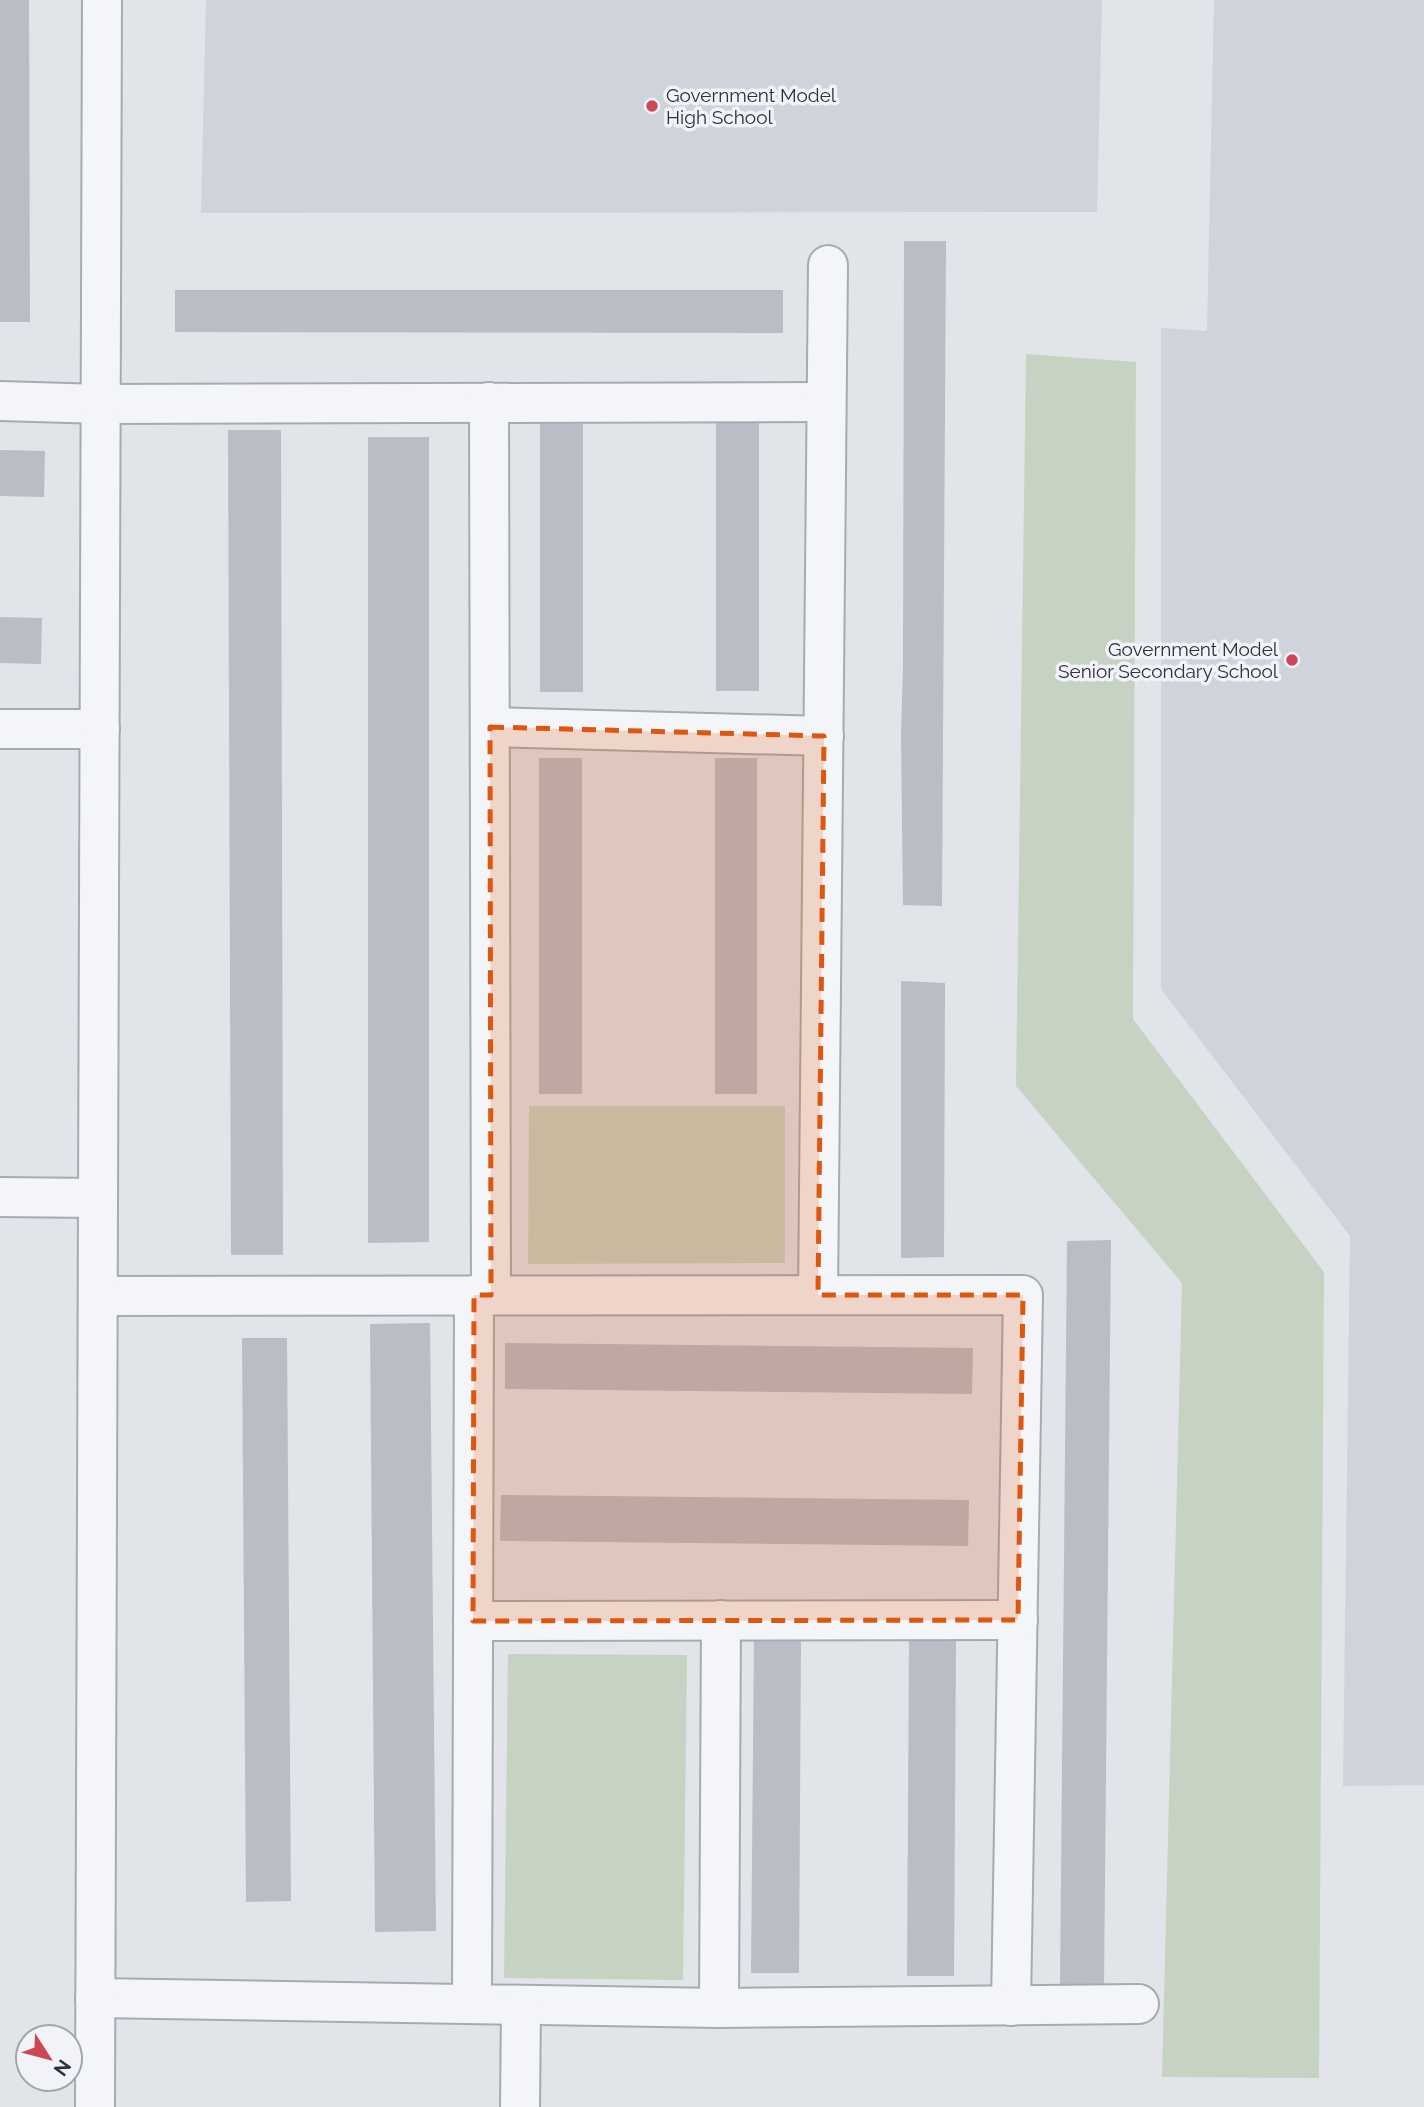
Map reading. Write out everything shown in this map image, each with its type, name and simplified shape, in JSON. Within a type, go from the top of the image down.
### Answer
[{"type":"street","points":[[95,2107],[102,0]]},
{"type":"street","points":[[818,1295],[828,265]]},
{"type":"street","points":[[0,401],[101,404],[827,402]]},
{"type":"street","points":[[472,2004],[473,1620],[483,1295],[490,727],[489,402]]},
{"type":"street","points":[[490,727],[824,736]]},
{"type":"street","points":[[0,729],[100,729]]},
{"type":"street","points":[[0,1197],[98,1198]]},
{"type":"street","points":[[98,1296],[1023,1295],[1011,2006]]},
{"type":"street","points":[[473,1620],[1018,1620]]},
{"type":"street","points":[[719,2008],[721,1620]]},
{"type":"street","points":[[95,1998],[719,2008],[1139,2004]]},
{"type":"street","points":[[520,2107],[521,2004]]},
{"type":"highlighted area","points":[[490,727],[824,736],[818,1295],[1023,1295],[1018,1620],[473,1621],[474,1295],[491,1295]]},
{"type":"shaded area","name":"Government Model High School","points":[[206,0],[1102,0],[1097,212],[201,213]]},
{"type":"shaded area","name":"Government Model Senior Secondary School","points":[[1214,0],[1424,0],[1424,1785],[1343,1786],[1350,1236],[1161,989],[1161,328],[1207,331]]},
{"type":"green space","points":[[1026,354],[1136,362],[1133,1019],[1324,1272],[1319,2078],[1162,2077],[1182,1283],[1016,1086]]},
{"type":"green space","points":[[529,1106],[785,1106],[785,1263],[528,1264]]},
{"type":"green space","points":[[508,1654],[687,1655],[683,1980],[504,1978]]},
{"type":"building","points":[[0,0],[29,0],[30,322],[0,322]]},
{"type":"building","points":[[904,241],[946,241],[942,906],[903,905],[901,735]]},
{"type":"building","points":[[175,290],[783,290],[783,333],[175,332]]},
{"type":"building","points":[[716,423],[759,423],[759,691],[716,691]]},
{"type":"building","points":[[540,424],[583,424],[583,692],[540,692]]},
{"type":"building","points":[[228,430],[281,430],[283,1255],[231,1255]]},
{"type":"building","points":[[368,437],[429,437],[429,1242],[368,1243]]},
{"type":"building","points":[[0,450],[45,451],[44,497],[0,496]]},
{"type":"building","points":[[0,617],[42,618],[41,664],[0,663]]},
{"type":"building","points":[[539,758],[582,758],[582,1094],[539,1094]]},
{"type":"building","points":[[715,758],[757,758],[757,1094],[715,1094]]},
{"type":"building","points":[[901,981],[945,983],[944,1257],[901,1258]]},
{"type":"building","points":[[1111,1240],[1104,1984],[1060,1984],[1067,1241]]},
{"type":"building","points":[[430,1323],[436,1931],[375,1932],[370,1324]]},
{"type":"building","points":[[242,1338],[287,1338],[291,1901],[246,1902]]},
{"type":"building","points":[[505,1343],[973,1348],[972,1394],[505,1389]]},
{"type":"building","points":[[501,1495],[969,1500],[968,1546],[500,1541]]},
{"type":"building","points":[[754,1638],[801,1638],[799,1973],[751,1973]]},
{"type":"building","points":[[909,1641],[956,1641],[954,1976],[907,1976]]},
{"type":"place","name":"Government Model High School","points":[[652,106]]},
{"type":"place","name":"Government Model Senior Secondary School","points":[[1292,660]]}]
